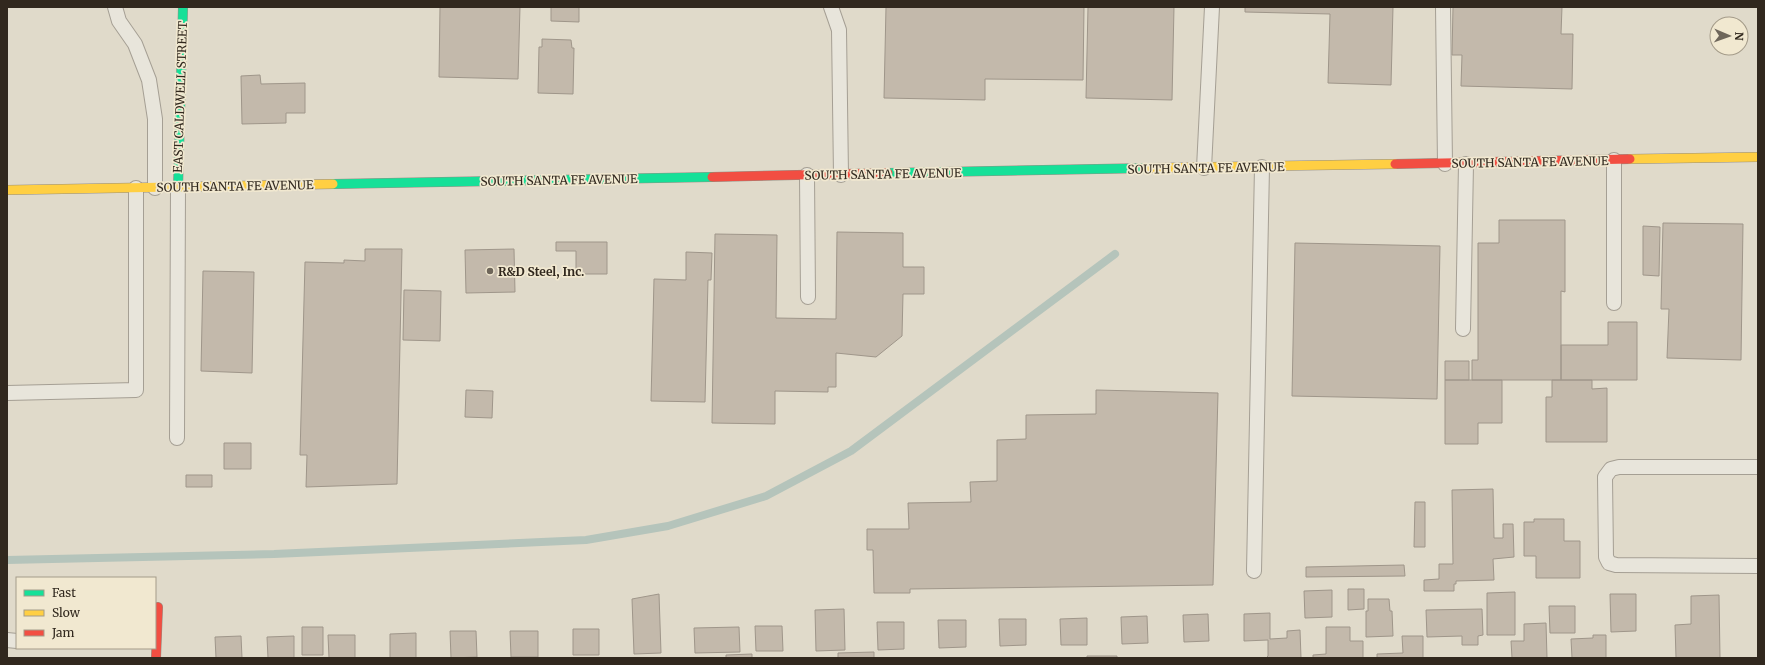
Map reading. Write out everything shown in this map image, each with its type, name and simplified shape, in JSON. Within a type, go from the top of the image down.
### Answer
[{"type":"main road","name":"EAST CALDWELL STREET","points":[[178,188],[182,7]]},
{"type":"main road","name":"SOUTH SANTA FE AVENUE","points":[[7,190],[1466,164],[1758,157]]},
{"type":"main road","points":[[156,650],[158,607]]},
{"type":"lane","points":[[115,7],[119,21],[135,44],[149,80],[155,118],[155,188]]},
{"type":"lane","points":[[831,7],[839,30],[842,175]]},
{"type":"lane","points":[[1204,168],[1212,7]]},
{"type":"lane","points":[[1443,7],[1445,164]]},
{"type":"lane","points":[[1614,160],[1614,303]]},
{"type":"lane","points":[[1463,329],[1466,164]]},
{"type":"lane","points":[[1254,571],[1262,167]]},
{"type":"lane","points":[[807,175],[808,297]]},
{"type":"lane","points":[[7,393],[136,390],[136,188]]},
{"type":"lane","points":[[177,438],[178,188]]},
{"type":"lane","points":[[1758,467],[1620,467],[1611,468],[1605,477],[1606,557],[1609,563],[1616,565],[1758,566]]},
{"type":"building","points":[[440,7],[520,7],[518,79],[439,77]]},
{"type":"building","points":[[551,7],[579,7],[579,22],[551,21]]},
{"type":"building","points":[[886,7],[1084,7],[1083,80],[985,79],[985,100],[884,98]]},
{"type":"building","points":[[1088,7],[1174,7],[1172,100],[1086,98]]},
{"type":"building","points":[[1245,7],[1393,7],[1391,85],[1328,83],[1330,14],[1245,12]]},
{"type":"building","points":[[1453,7],[1562,7],[1561,34],[1573,34],[1572,89],[1461,86],[1462,55],[1452,55]]},
{"type":"building","points":[[542,39],[571,40],[572,48],[574,48],[573,94],[538,93],[539,47],[542,47]]},
{"type":"building","points":[[260,75],[261,84],[305,83],[305,113],[286,113],[286,123],[242,124],[241,76]]},
{"type":"building","points":[[1499,220],[1565,220],[1565,292],[1561,291],[1561,380],[1472,380],[1472,360],[1478,360],[1478,243],[1499,243]]},
{"type":"building","points":[[1663,223],[1743,224],[1741,360],[1667,358],[1669,309],[1661,309]]},
{"type":"building","points":[[1643,226],[1660,227],[1659,276],[1643,275]]},
{"type":"building","points":[[837,232],[903,233],[903,267],[924,267],[924,294],[903,294],[902,336],[876,357],[836,353],[836,387],[828,387],[828,392],[775,391],[775,424],[712,423],[715,234],[777,235],[776,318],[836,319]]},
{"type":"building","points":[[556,242],[607,242],[607,274],[576,274],[576,251],[556,251]]},
{"type":"building","points":[[1295,243],[1440,246],[1437,399],[1292,396]]},
{"type":"building","points":[[365,249],[402,249],[397,484],[306,487],[307,455],[300,455],[305,262],[344,263],[344,260],[365,261]]},
{"type":"building","name":"R&D Steel, Inc.","points":[[514,249],[515,292],[466,293],[465,250]]},
{"type":"building","points":[[686,252],[712,253],[711,280],[708,280],[705,402],[651,401],[654,279],[686,280]]},
{"type":"building","points":[[203,271],[254,272],[252,373],[201,371]]},
{"type":"building","points":[[404,290],[441,291],[440,341],[403,340]]},
{"type":"building","points":[[1608,322],[1637,322],[1637,380],[1561,380],[1561,345],[1608,345]]},
{"type":"building","points":[[1445,361],[1469,361],[1469,380],[1445,380]]},
{"type":"building","points":[[1445,380],[1502,380],[1502,423],[1478,423],[1478,444],[1445,444]]},
{"type":"building","points":[[1552,380],[1592,380],[1592,389],[1607,388],[1607,442],[1546,442],[1546,397],[1552,397]]},
{"type":"building","points":[[466,390],[493,391],[492,418],[465,417]]},
{"type":"building","points":[[1096,390],[1218,393],[1213,585],[910,589],[910,593],[874,593],[873,550],[867,550],[867,529],[909,529],[908,503],[971,502],[970,482],[997,481],[997,440],[1026,439],[1026,415],[1096,414]]},
{"type":"building","points":[[224,443],[251,443],[251,469],[224,469]]},
{"type":"building","points":[[186,475],[212,475],[212,487],[186,487]]},
{"type":"building","points":[[1493,489],[1494,538],[1503,538],[1503,524],[1513,524],[1514,557],[1493,559],[1494,580],[1456,581],[1456,584],[1454,584],[1454,591],[1424,591],[1424,580],[1439,579],[1439,564],[1453,564],[1452,490]]},
{"type":"building","points":[[1415,502],[1425,502],[1425,547],[1414,547]]},
{"type":"building","points":[[1534,519],[1564,519],[1564,541],[1580,541],[1580,578],[1536,578],[1536,556],[1524,556],[1524,522],[1534,522]]},
{"type":"building","points":[[1404,565],[1405,576],[1306,577],[1306,567]]},
{"type":"building","points":[[1348,589],[1364,589],[1364,609],[1348,610]]},
{"type":"building","points":[[1332,590],[1332,617],[1305,618],[1304,591]]},
{"type":"building","points":[[1515,592],[1515,635],[1487,635],[1487,593]]},
{"type":"building","points":[[659,594],[661,653],[634,654],[632,599]]},
{"type":"building","points":[[1610,594],[1636,594],[1636,631],[1611,632]]},
{"type":"building","points":[[1719,595],[1720,658],[1676,658],[1675,625],[1691,624],[1691,596]]},
{"type":"building","points":[[1368,599],[1389,599],[1390,611],[1392,611],[1393,636],[1366,637],[1366,611],[1368,611]]},
{"type":"building","points":[[1549,606],[1575,606],[1575,633],[1550,633]]},
{"type":"building","points":[[844,609],[845,650],[816,651],[815,610]]},
{"type":"building","points":[[1482,609],[1483,635],[1478,636],[1478,645],[1462,645],[1462,636],[1427,637],[1426,610]]},
{"type":"building","points":[[1270,613],[1270,639],[1287,638],[1287,631],[1300,630],[1301,658],[1266,658],[1268,656],[1268,640],[1244,641],[1244,614]]},
{"type":"building","points":[[1208,614],[1209,641],[1184,642],[1183,615]]},
{"type":"building","points":[[1147,616],[1148,643],[1122,644],[1121,617]]},
{"type":"building","points":[[1087,618],[1087,645],[1061,645],[1060,619]]},
{"type":"building","points":[[999,619],[1026,619],[1026,645],[1000,646]]},
{"type":"building","points":[[938,620],[966,620],[966,647],[939,648]]},
{"type":"building","points":[[877,622],[904,622],[904,649],[878,650]]},
{"type":"building","points":[[1546,623],[1547,658],[1512,658],[1511,641],[1524,641],[1524,624]]},
{"type":"building","points":[[755,626],[782,626],[783,651],[756,651]]},
{"type":"building","points":[[302,627],[323,627],[323,655],[302,655]]},
{"type":"building","points":[[739,627],[740,652],[695,653],[694,628]]},
{"type":"building","points":[[1326,627],[1350,627],[1350,641],[1363,641],[1363,658],[1313,658],[1313,655],[1326,654]]},
{"type":"building","points":[[573,629],[599,629],[599,655],[573,655]]},
{"type":"building","points":[[450,631],[476,631],[477,657],[451,658]]},
{"type":"building","points":[[510,631],[538,631],[538,657],[511,657]]},
{"type":"building","points":[[416,633],[416,658],[390,658],[390,634]]},
{"type":"building","points":[[328,635],[355,635],[355,658],[329,658]]},
{"type":"building","points":[[1593,635],[1606,635],[1606,658],[1572,658],[1571,639],[1593,638]]},
{"type":"building","points":[[241,636],[242,658],[216,658],[215,637]]},
{"type":"building","points":[[294,636],[294,658],[268,658],[267,637]]},
{"type":"building","points":[[1402,636],[1423,636],[1423,658],[1377,658],[1377,654],[1403,653]]},
{"type":"building","points":[[874,652],[874,658],[838,658],[838,653]]},
{"type":"building","points":[[752,654],[752,658],[726,658],[726,655]]},
{"type":"building","points":[[1087,656],[1117,656],[1117,658],[1087,658]]},
{"type":"waterway","points":[[7,560],[274,554],[586,540],[668,526],[766,496],[851,451],[1115,254]]},
{"type":"traffic: fast","points":[[178,188],[183,7]]},
{"type":"traffic: fast","points":[[888,173],[1150,168]]},
{"type":"traffic: fast","points":[[333,184],[712,177]]},
{"type":"traffic: slow","points":[[1630,159],[1758,157]]},
{"type":"traffic: slow","points":[[1150,168],[1395,164]]},
{"type":"traffic: slow","points":[[7,190],[333,184]]},
{"type":"traffic: jam","points":[[1395,164],[1630,159]]},
{"type":"traffic: jam","points":[[712,177],[888,173]]},
{"type":"traffic: jam","points":[[156,658],[158,607]]},
{"type":"place","name":"R&D Steel, Inc.","points":[[490,271]]}]
